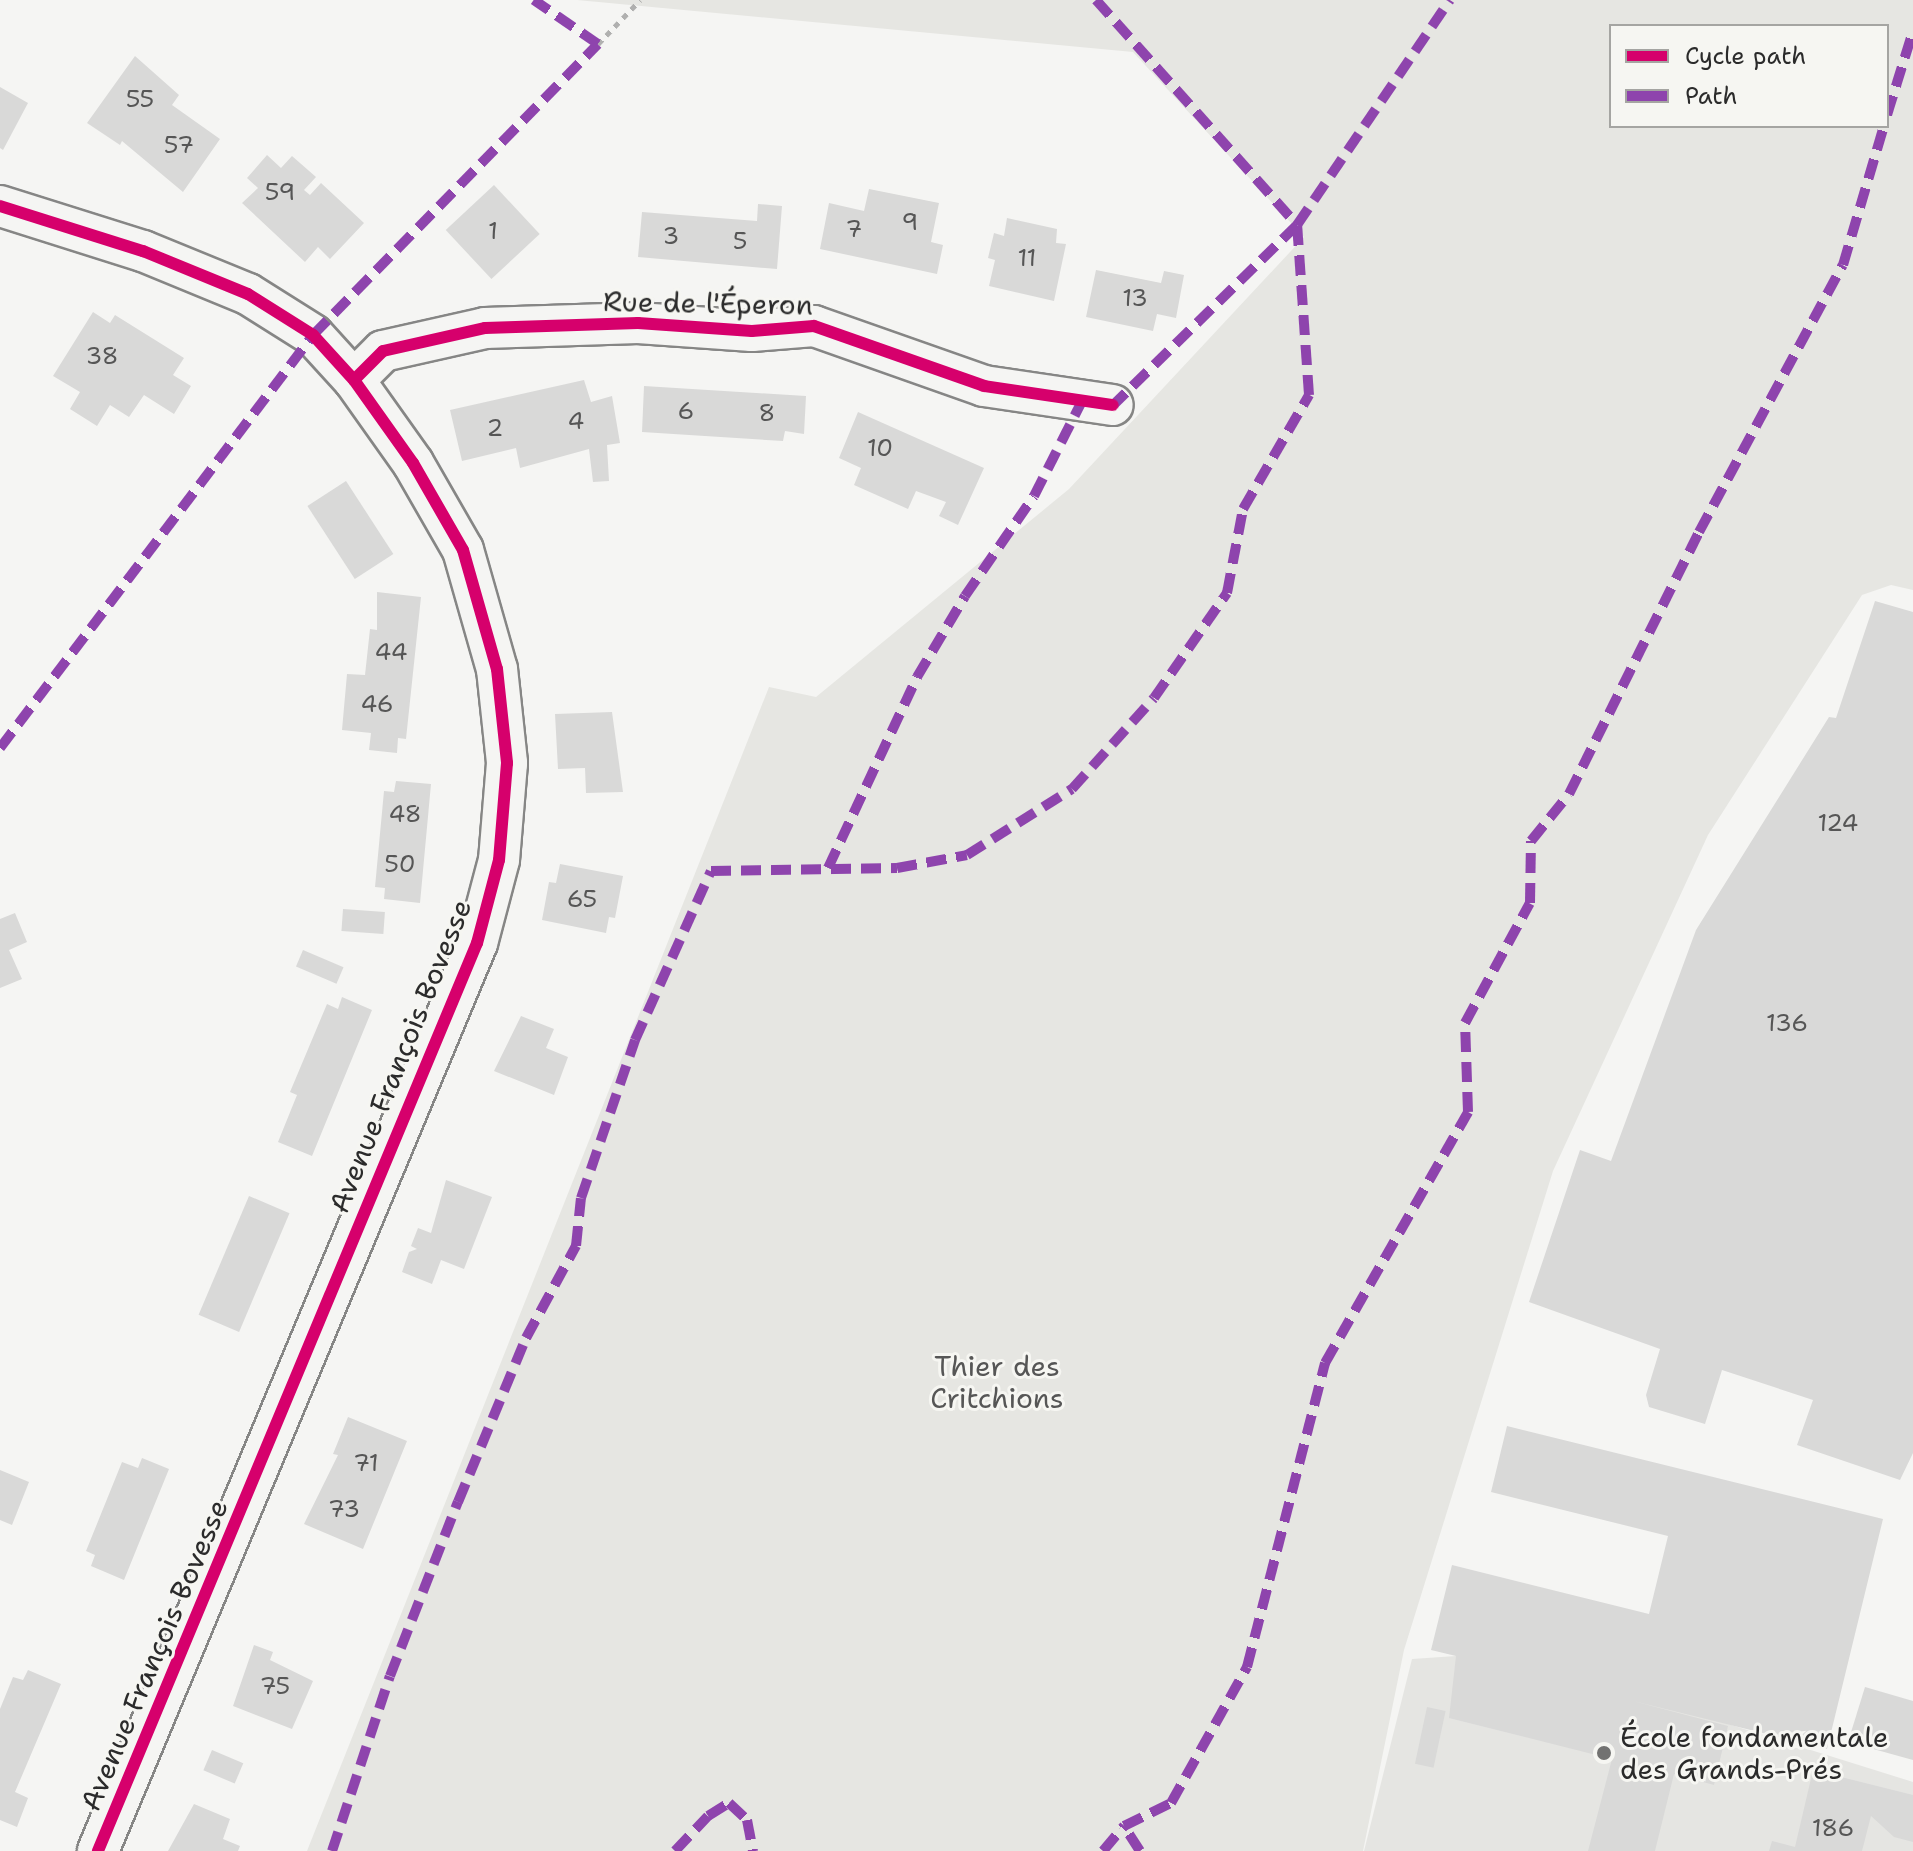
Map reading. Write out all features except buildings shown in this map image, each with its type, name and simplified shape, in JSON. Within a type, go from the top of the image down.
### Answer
[{"type":"street","name":"Avenue François Bovesse","points":[[0,206],[143,251],[248,294],[313,335],[354,380],[413,463],[463,550],[497,669],[507,763],[499,860],[477,943],[98,1851]]},
{"type":"street","name":"Rue de l'Éperon","points":[[354,380],[383,351],[485,328],[638,323],[752,331],[814,326],[984,386],[1113,405]]},
{"type":"path","points":[[598,44],[640,0]]},
{"type":"shaded area","name":"École fondamentale des Grands-Prés","points":[[1456,1656],[1725,1723],[1913,1782],[1913,1851],[1364,1851],[1412,1659]]},
{"type":"green space","name":"Thier des Critchions","points":[[577,0],[1913,0],[1913,590],[1891,585],[1862,595],[1708,835],[1553,1171],[1404,1650],[1363,1851],[307,1851],[769,687],[816,697],[1069,489],[1304,237],[1133,52]]},
{"type":"marked path","points":[[0,748],[313,335],[598,44],[534,0]]},
{"type":"marked path","points":[[1096,0],[1297,225],[1113,405],[1107,404]]},
{"type":"marked path","points":[[332,1851],[390,1676],[458,1502],[526,1338],[576,1246],[581,1198],[635,1040],[711,871],[897,868],[967,855],[1072,789],[1154,698],[1227,593],[1243,509],[1309,395],[1297,225],[1450,0]]},
{"type":"marked path","points":[[1889,109],[1913,31]]},
{"type":"marked path","points":[[1140,1851],[1124,1826],[1171,1803],[1247,1667],[1325,1363],[1468,1112],[1465,1023],[1530,903],[1531,841],[1569,794],[1699,532],[1843,265],[1883,128]]},
{"type":"marked path","points":[[828,868],[917,677],[965,596],[1034,496],[1082,401]]},
{"type":"marked path","points":[[675,1851],[708,1816],[729,1803],[747,1820],[753,1851]]},
{"type":"marked path","points":[[1103,1851],[1124,1826]]},
{"type":"cycle path","points":[[0,206],[143,251],[248,294],[313,335],[354,380],[413,463],[463,550],[497,669],[507,763],[499,860],[477,943],[98,1851]]},
{"type":"cycle path","points":[[354,380],[383,351],[485,328],[638,323],[752,331],[814,326],[984,386],[1113,405]]},
{"type":"place","name":"École fondamentale des Grands-Prés","points":[[1604,1753]]}]
